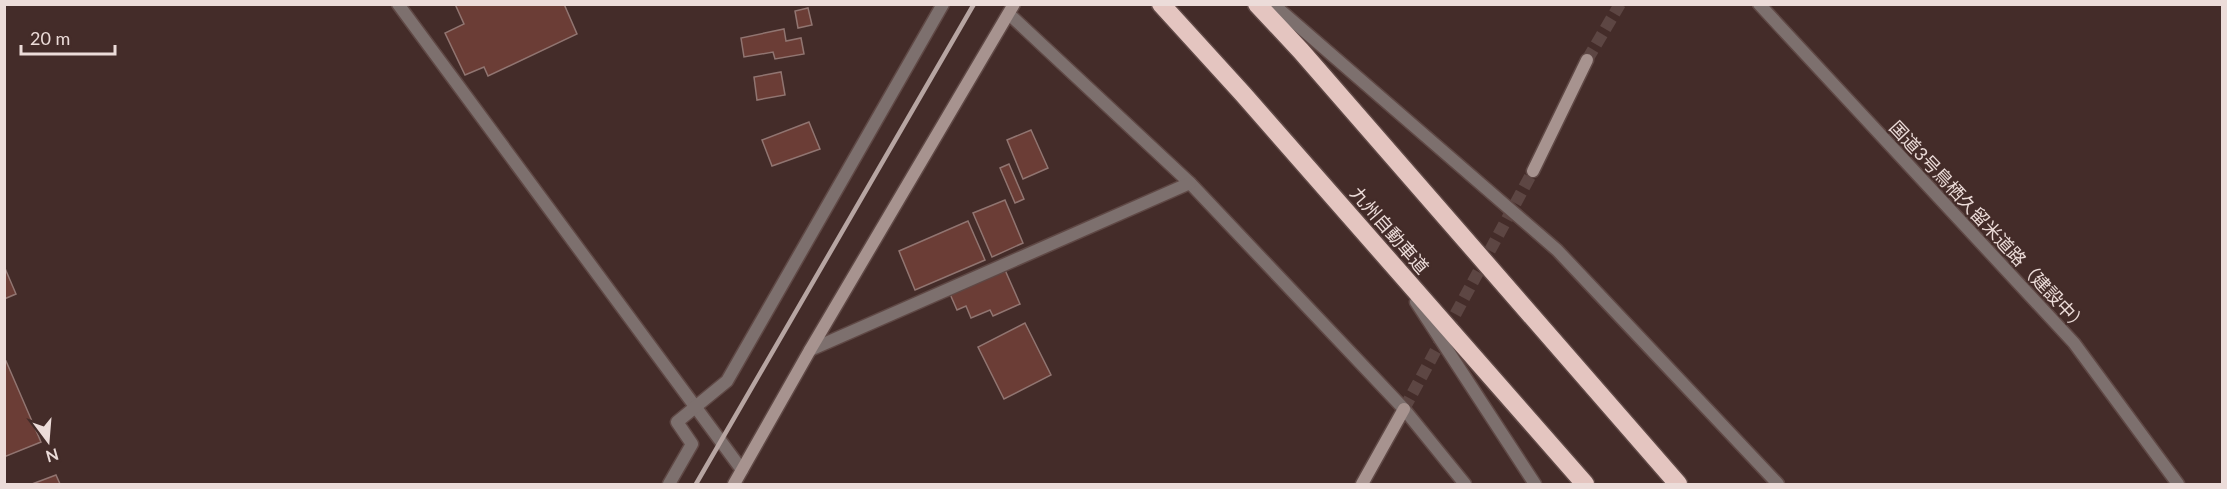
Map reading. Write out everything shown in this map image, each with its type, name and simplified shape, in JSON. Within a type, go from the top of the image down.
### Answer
[{"type":"highway","name":"九州自動車道","points":[[1161,4],[1243,94],[1585,484]]},
{"type":"highway","points":[[1257,4],[1301,51],[1678,484]]},
{"type":"street","points":[[398,4],[742,470]]},
{"type":"street","points":[[669,484],[692,444],[677,422],[727,381],[943,4]]},
{"type":"street","points":[[1273,4],[1557,250],[1778,484]]},
{"type":"street","name":"国道3号鳥栖久留米道路（建設中）","points":[[1759,4],[2074,343],[2178,484]]},
{"type":"street","points":[[734,484],[810,350],[1011,9],[1190,183],[1404,409],[1465,484]]},
{"type":"street","points":[[1533,171],[1587,60]]},
{"type":"street","points":[[810,350],[1190,183]]},
{"type":"street","points":[[1393,266],[1534,484]]},
{"type":"street","points":[[1362,484],[1404,409]]},
{"type":"building","points":[[455,4],[564,4],[577,34],[488,76],[484,67],[465,75],[445,33],[464,24]]},
{"type":"building","points":[[808,8],[812,25],[798,28],[795,11]]},
{"type":"building","points":[[784,29],[786,41],[801,38],[804,54],[775,59],[773,52],[744,57],[741,38]]},
{"type":"building","points":[[781,72],[785,95],[757,100],[754,77]]},
{"type":"building","points":[[809,122],[820,149],[772,166],[762,140]]},
{"type":"building","points":[[1031,130],[1048,168],[1023,179],[1007,140]]},
{"type":"building","points":[[1009,164],[1024,199],[1015,203],[1000,168]]},
{"type":"building","points":[[1005,200],[1023,243],[992,257],[973,213]]},
{"type":"building","points":[[968,221],[985,260],[915,290],[899,251]]},
{"type":"building","points":[[4,266],[16,294],[4,299]]},
{"type":"building","points":[[1005,270],[1020,304],[993,316],[990,310],[971,318],[966,306],[957,310],[950,294]]},
{"type":"building","points":[[1025,323],[1051,375],[1004,399],[978,347]]},
{"type":"building","points":[[6,361],[41,442],[4,457],[4,362]]},
{"type":"building","points":[[56,475],[60,484],[32,484]]},
{"type":"tunnel","points":[[1587,60],[1620,4]]},
{"type":"tunnel","points":[[1404,409],[1533,171]]},
{"type":"railway","points":[[696,484],[974,4]]}]
